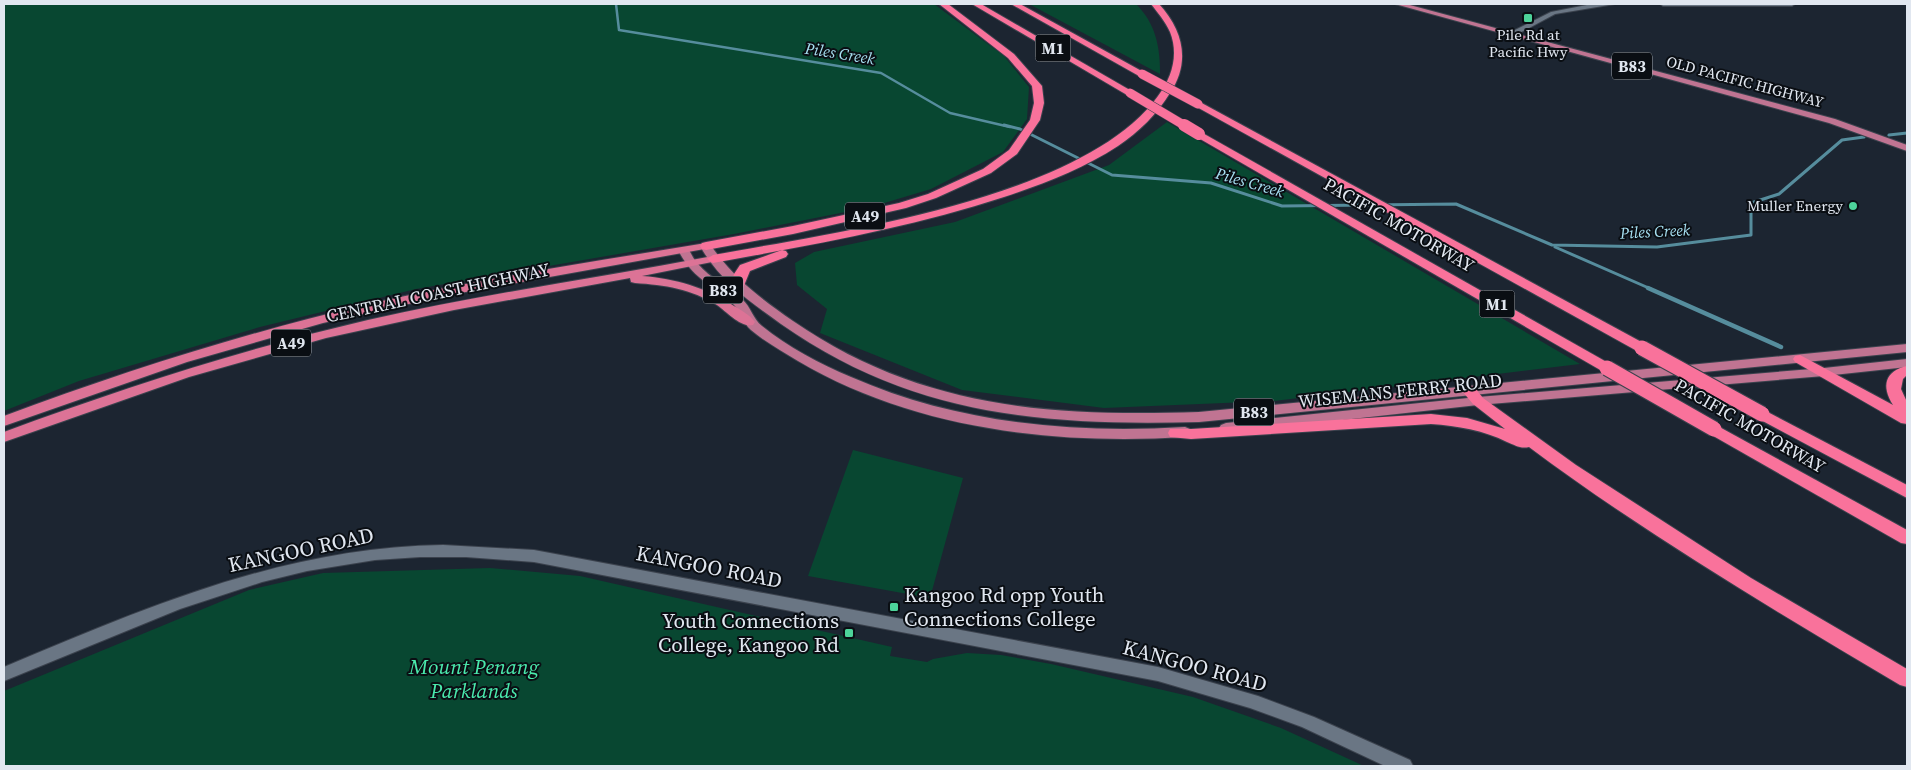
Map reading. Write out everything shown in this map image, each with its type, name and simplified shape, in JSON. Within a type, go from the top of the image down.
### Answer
[{"type":"highway","name":"A49","points":[[706,246],[793,230],[902,206],[932,196],[987,171],[1012,152],[1035,120],[1039,103],[1037,86],[1011,56],[943,4]]},
{"type":"highway","name":"PACIFIC MOTORWAY","points":[[976,4],[1199,134],[1907,538]]},
{"type":"highway","name":"PACIFIC MOTORWAY","points":[[1015,4],[1907,492]]},
{"type":"highway","name":"A49","points":[[713,259],[841,236],[950,211],[1069,168],[1123,138],[1145,119],[1159,102],[1174,79],[1179,59],[1179,47],[1169,21],[1155,4]]},
{"type":"highway","points":[[738,286],[740,274],[745,268],[785,253],[841,236]]},
{"type":"highway","name":"CENTRAL COAST HIGHWAY","points":[[4,421],[146,370],[225,346],[340,315],[418,297],[706,246]]},
{"type":"highway","name":"CENTRAL COAST HIGHWAY","points":[[4,437],[161,381],[283,345],[422,312],[713,259]]},
{"type":"highway","points":[[587,282],[634,278],[669,281],[689,286],[712,296],[749,322]]},
{"type":"highway","points":[[1800,359],[1907,419]]},
{"type":"highway","points":[[1907,370],[1898,374],[1892,385],[1895,395],[1907,411]]},
{"type":"highway","points":[[1474,396],[1570,469],[1744,584],[1907,679]]},
{"type":"highway","points":[[1176,433],[1191,434],[1395,420],[1452,420],[1480,425],[1510,436],[1563,468],[1570,469]]},
{"type":"main road","name":"OLD PACIFIC HIGHWAY","points":[[1399,4],[1710,87],[1864,132],[1907,148]]},
{"type":"main road","name":"WISEMANS FERRY ROAD","points":[[706,246],[713,259],[738,286],[833,354],[896,383],[962,401],[1013,411],[1067,418],[1160,419],[1824,372],[1907,363]]},
{"type":"main road","name":"WISEMANS FERRY ROAD","points":[[684,250],[691,264],[741,304],[749,322],[781,345],[835,376],[879,393],[928,408],[1006,425],[1068,432],[1176,433],[1474,396],[1907,348]]},
{"type":"street","points":[[1511,34],[1561,11],[1612,4]]},
{"type":"street","points":[[1663,4],[1792,4]]},
{"type":"street","name":"KANGOO ROAD","points":[[4,674],[136,619],[233,584],[270,574],[352,557],[396,552],[463,551],[499,553],[534,556],[1158,674],[1252,700],[1331,732],[1404,766]]},
{"type":"green space","points":[[4,4],[934,4],[1004,56],[1029,87],[1027,119],[1003,152],[931,189],[871,207],[734,234],[416,289],[260,327],[79,381],[4,411]]},
{"type":"green space","points":[[1029,4],[1136,4],[1148,20],[1156,36],[1160,74]]},
{"type":"green space","points":[[1167,122],[1580,364],[1274,401],[1104,408],[962,390],[820,333],[827,309],[797,285],[795,263],[814,252],[955,222],[1109,165]]},
{"type":"green space","points":[[853,450],[963,478],[930,598],[808,576]]},
{"type":"green space","name":"Mount Penang Parklands","points":[[490,568],[580,576],[892,647],[890,656],[927,662],[933,659],[967,653],[1001,655],[1051,664],[1193,697],[1281,728],[1364,766],[4,766],[4,691],[249,590],[323,573]]},
{"type":"waterway","name":"Piles Creek","points":[[616,4],[619,30],[881,73],[950,113],[1010,127]]},
{"type":"waterway","name":"Piles Creek","points":[[1004,125],[1020,129],[1112,175],[1211,183],[1282,206],[1456,204],[1552,245],[1657,247],[1751,235],[1751,203],[1779,194],[1842,140],[1864,137]]},
{"type":"waterway","name":"Piles Creek","points":[[1889,135],[1907,133]]},
{"type":"waterway","points":[[1555,247],[1651,289]]},
{"type":"waterway","points":[[1648,288],[1781,347]]},
{"type":"place","name":"Pile Rd at Pacific Hwy","points":[[1528,18]]},
{"type":"place","name":"Muller Energy","points":[[1853,206]]},
{"type":"place","name":"Kangoo Rd opp Youth Connections College","points":[[894,607]]},
{"type":"place","name":"Youth Connections College, Kangoo Rd","points":[[849,633]]}]
